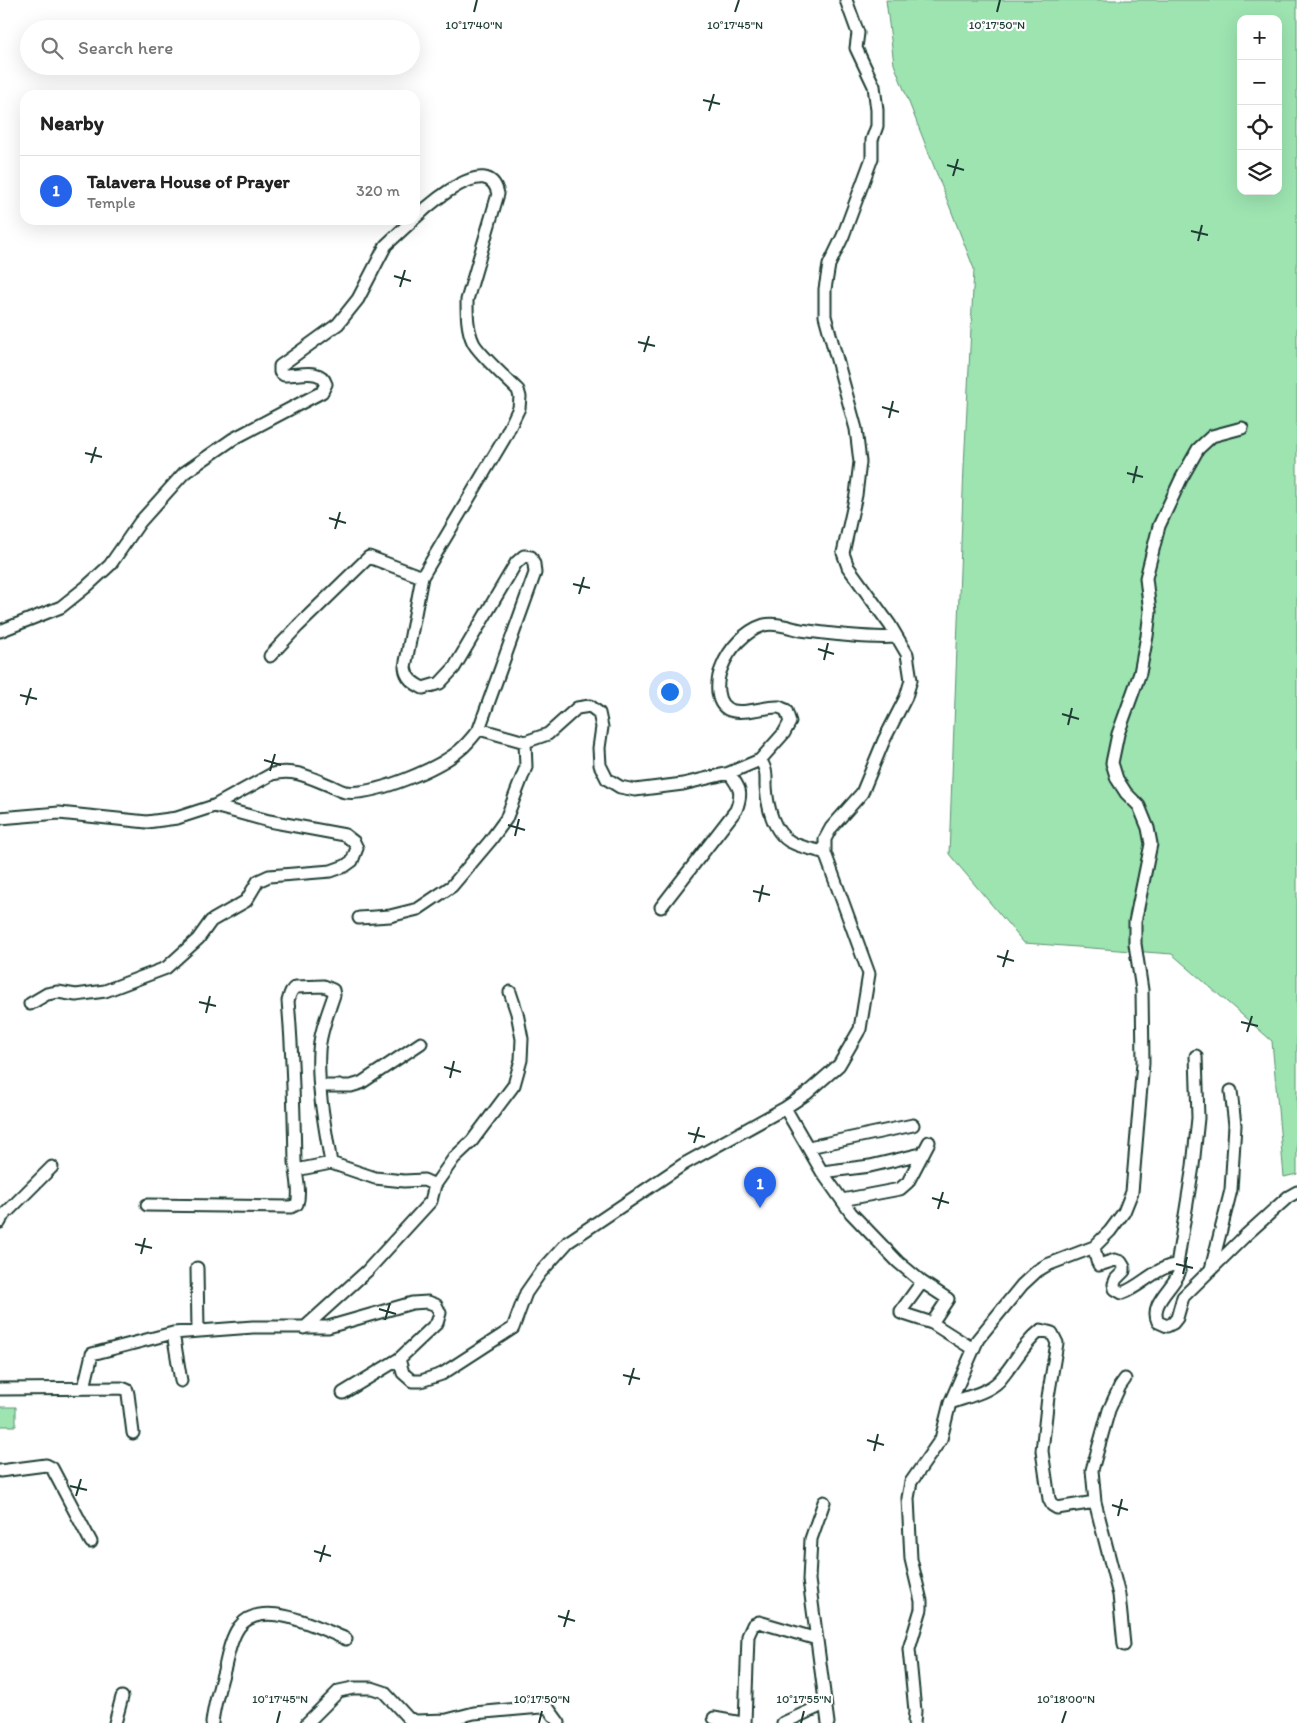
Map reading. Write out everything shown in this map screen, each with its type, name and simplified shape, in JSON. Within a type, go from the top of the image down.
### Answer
[{"type":"street","points":[[399,1359],[404,1373],[412,1381],[421,1381],[442,1374],[513,1328],[526,1293],[568,1242],[684,1164],[785,1108],[806,1094],[839,1065],[860,1030],[869,974],[825,853],[826,839],[828,834],[862,793],[884,740],[906,697],[911,680],[907,654],[890,625],[848,567],[843,553],[856,496],[860,462],[856,429],[825,316],[825,290],[828,265],[843,236],[872,158],[872,140],[878,118],[874,86],[857,54],[858,33],[846,0]]},
{"type":"street","points":[[0,818],[59,813],[147,822],[177,818],[214,806],[272,774],[283,772],[300,774],[344,792],[369,791],[397,783],[435,765],[461,749],[480,729],[536,573],[531,557],[524,556],[516,563],[454,668],[440,683],[423,688],[414,683],[406,674],[405,667],[422,577],[504,439],[519,408],[520,398],[518,390],[473,344],[468,320],[467,300],[498,194],[494,185],[488,180],[479,177],[470,178],[456,186],[420,214]]},
{"type":"street","points":[[0,631],[61,607],[110,565],[140,522],[184,474],[233,439],[322,392],[326,384],[324,378],[318,374],[284,375],[280,372],[280,366],[338,324],[358,299],[386,245],[408,225]]},
{"type":"street","points":[[914,1723],[915,1711],[910,1649],[921,1609],[921,1600],[911,1560],[908,1498],[911,1482],[941,1439],[950,1403],[978,1339],[1022,1285],[1037,1271],[1047,1265],[1094,1247],[1110,1231],[1124,1212],[1132,1192],[1143,1063],[1142,990],[1135,944],[1135,922],[1150,844],[1148,828],[1139,806],[1126,793],[1112,763],[1142,664],[1150,612],[1146,578],[1159,526],[1181,479],[1198,449],[1212,436],[1242,428]]},
{"type":"street","points":[[270,656],[368,557],[422,577]]},
{"type":"street","points":[[480,729],[525,742],[548,734],[577,708],[590,706],[599,713],[602,727],[599,748],[600,765],[607,779],[620,787],[634,790],[683,784],[729,772],[760,760],[784,733],[790,722],[786,710],[778,707],[754,712],[737,712],[726,707],[719,700],[717,680],[723,664],[734,646],[747,634],[773,624],[802,630],[855,636],[896,637]]},
{"type":"street","points":[[359,918],[390,916],[418,909],[452,886],[506,819],[526,767],[525,742]]},
{"type":"street","points":[[760,760],[766,771],[769,805],[777,829],[790,842],[825,853]]},
{"type":"street","points":[[661,907],[736,810],[740,799],[740,788],[729,772]]},
{"type":"street","points":[[30,1004],[47,994],[58,992],[76,995],[105,991],[166,968],[198,939],[211,921],[246,901],[258,882],[269,876],[331,870],[345,866],[352,861],[355,855],[357,848],[354,842],[344,835],[269,821],[214,806]]},
{"type":"street","points":[[147,1205],[291,1207],[297,1204],[299,1198],[288,1001],[290,993],[296,988],[324,986],[333,990],[334,995],[324,1025],[319,1050],[320,1086],[331,1163]]},
{"type":"street","points":[[304,1328],[367,1271],[431,1201],[435,1185],[454,1158],[472,1141],[514,1085],[521,1060],[522,1039],[510,992]]},
{"type":"street","points":[[320,1086],[351,1086],[361,1083],[421,1042]]},
{"type":"street","points":[[1196,1056],[1198,1118],[1193,1166],[1177,1265],[1179,1268],[1176,1279],[1156,1307],[1155,1316],[1158,1322],[1167,1326],[1173,1323],[1177,1318],[1183,1297],[1288,1197],[1297,1192]]},
{"type":"street","points":[[1211,1269],[1231,1190],[1235,1125],[1231,1092]]},
{"type":"street","points":[[785,1108],[822,1172],[851,1213],[898,1262],[922,1282],[948,1299],[932,1323]]},
{"type":"street","points":[[809,1147],[913,1125]]},
{"type":"street","points":[[842,1200],[900,1189],[908,1182],[921,1154],[929,1142]]},
{"type":"street","points":[[822,1172],[870,1166],[921,1154]]},
{"type":"street","points":[[296,1170],[331,1163],[375,1178],[404,1181],[424,1180],[435,1185]]},
{"type":"street","points":[[0,1222],[2,1217],[52,1167]]},
{"type":"street","points":[[1094,1247],[1096,1261],[1099,1265],[1115,1260],[1121,1262],[1124,1271],[1116,1278],[1114,1284],[1116,1289],[1122,1293],[1132,1290],[1165,1267],[1177,1265]]},
{"type":"street","points":[[197,1268],[198,1331]]},
{"type":"street","points":[[922,1282],[901,1313],[932,1323],[973,1348]]},
{"type":"street","points":[[84,1388],[92,1354],[173,1333],[253,1326],[328,1327],[412,1303],[428,1302],[436,1305],[440,1313],[437,1323],[399,1359],[343,1393]]},
{"type":"street","points":[[950,1403],[980,1392],[998,1382],[1029,1339],[1041,1330],[1052,1333],[1057,1343],[1042,1451],[1049,1499],[1052,1505],[1057,1508],[1095,1502]]},
{"type":"street","points":[[173,1333],[181,1381]]},
{"type":"street","points":[[1124,1645],[1119,1595],[1095,1502],[1092,1470],[1109,1410],[1120,1386],[1125,1380]]},
{"type":"street","points":[[0,1388],[122,1388],[127,1390],[133,1433]]},
{"type":"street","points":[[0,1471],[46,1465],[52,1468],[91,1542]]},
{"type":"street","points":[[824,1502],[811,1539],[809,1580],[828,1723]]},
{"type":"street","points":[[212,1723],[234,1635],[246,1621],[274,1614],[293,1617],[346,1639]]},
{"type":"street","points":[[714,1718],[744,1723],[748,1636],[753,1625],[759,1622],[817,1639]]},
{"type":"street","points":[[307,1723],[339,1691],[353,1688],[372,1688],[384,1692],[408,1718],[416,1721],[448,1720],[474,1713],[540,1707],[548,1708],[560,1723]]},
{"type":"street","points":[[114,1723],[122,1697]]},
{"type":"street","points":[[783,1723],[825,1704]]},
{"type":"green space","points":[[886,0],[1297,0],[1297,1174],[1284,1177],[1272,1041],[1172,954],[1024,943],[949,854],[964,467],[974,269],[894,64]]},
{"type":"green space","points":[[0,1407],[16,1407],[16,1426],[0,1426]]},
{"type":"place","name":"Talavera House of Prayer","points":[[760,1208]]}]
